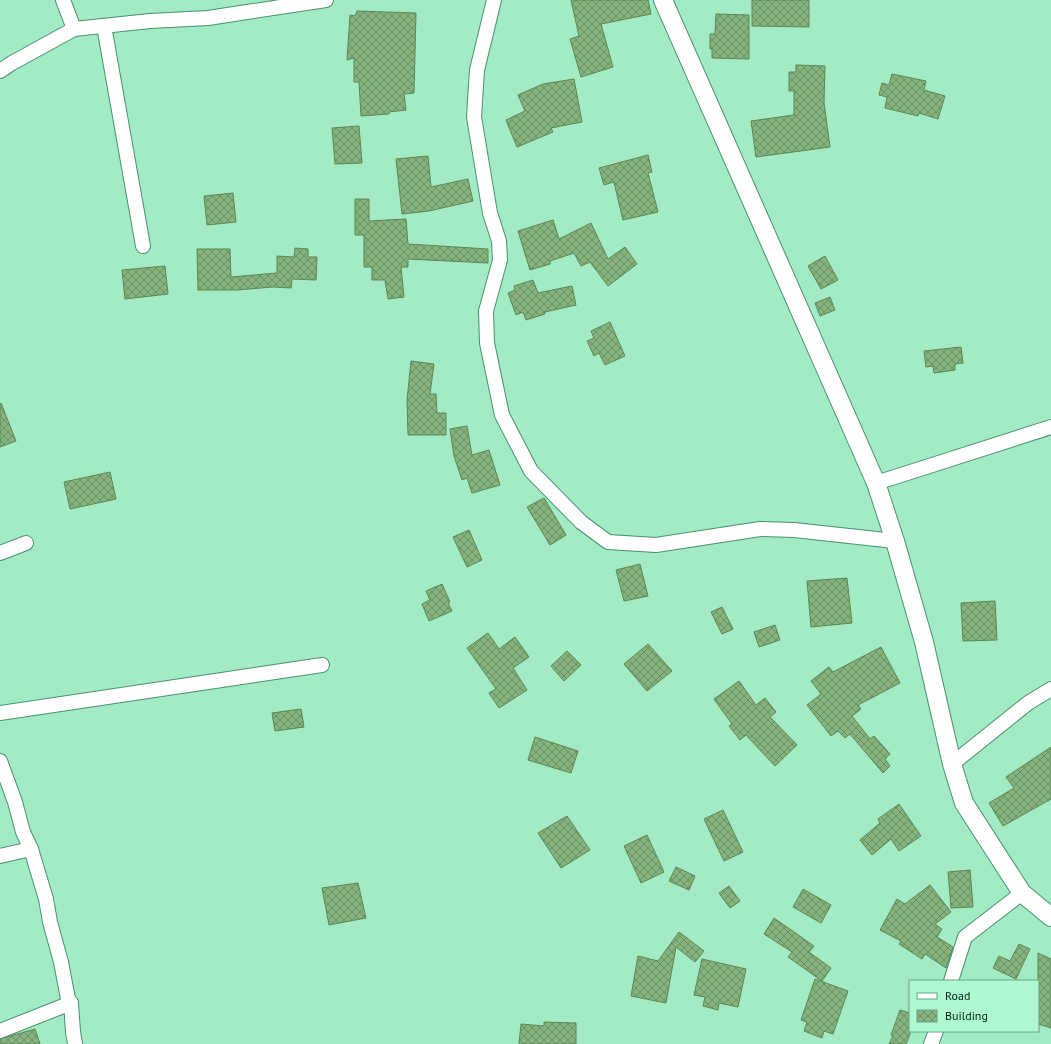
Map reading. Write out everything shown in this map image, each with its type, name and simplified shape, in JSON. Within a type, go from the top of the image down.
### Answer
[{"type":"street","points":[[63,0],[74,29]]},
{"type":"street","points":[[0,70],[74,29],[150,21],[208,18],[326,0]]},
{"type":"street","points":[[494,0],[477,70],[474,117],[490,213],[499,241],[500,260],[486,311],[487,344],[502,415],[531,471],[581,522],[608,542],[656,546],[760,529],[794,530],[895,542]]},
{"type":"street","points":[[663,0],[876,483],[924,642],[952,764],[964,804],[1022,893],[1051,917]]},
{"type":"street","points":[[104,26],[144,246]]},
{"type":"street","points":[[876,483],[1051,427]]},
{"type":"street","points":[[0,553],[26,543]]},
{"type":"street","points":[[0,713],[322,665]]},
{"type":"street","points":[[952,764],[1028,703],[1051,689]]},
{"type":"street","points":[[0,761],[15,802],[23,832],[31,849],[46,899],[68,999],[71,1003],[75,1044]]},
{"type":"street","points":[[0,856],[31,849]]},
{"type":"street","points":[[951,980],[965,937],[1022,893]]},
{"type":"street","points":[[0,1031],[71,1003]]},
{"type":"street","points":[[931,1044],[936,1032]]},
{"type":"building","points":[[571,0],[648,0],[651,14],[601,24],[613,67],[581,77],[570,39],[579,36]]},
{"type":"building","points":[[752,0],[809,0],[809,27],[752,26]]},
{"type":"building","points":[[357,11],[416,13],[414,93],[404,94],[406,110],[389,112],[389,114],[361,116],[359,82],[354,82],[354,58],[347,60],[350,15],[355,16]]},
{"type":"building","points":[[716,14],[749,15],[749,59],[712,58],[712,49],[710,49],[710,34],[715,34]]},
{"type":"building","points":[[796,65],[825,66],[824,103],[830,147],[756,157],[751,121],[794,115],[794,91],[789,91],[789,72],[796,72]]},
{"type":"building","points":[[892,74],[926,81],[924,90],[945,96],[938,119],[919,113],[918,116],[885,108],[887,97],[879,95],[882,83],[889,85]]},
{"type":"building","points":[[574,79],[582,122],[551,128],[553,132],[517,147],[506,120],[525,111],[518,95],[543,84]]},
{"type":"building","points":[[359,126],[362,163],[335,164],[332,128]]},
{"type":"building","points":[[648,155],[652,172],[648,173],[658,212],[623,220],[614,182],[604,185],[599,168]]},
{"type":"building","points":[[428,156],[431,187],[468,179],[473,201],[429,211],[402,214],[396,159]]},
{"type":"building","points":[[233,193],[236,222],[207,225],[204,196]]},
{"type":"building","points":[[355,199],[369,199],[369,221],[406,219],[408,244],[488,249],[488,263],[408,259],[408,267],[401,267],[404,297],[388,299],[385,280],[372,280],[372,267],[364,267],[364,235],[355,235]]},
{"type":"building","points":[[553,220],[559,239],[591,223],[608,259],[625,247],[637,264],[608,286],[590,262],[581,266],[574,253],[550,261],[550,264],[530,270],[518,231]]},
{"type":"building","points":[[295,248],[308,249],[308,257],[317,257],[316,280],[292,279],[291,288],[273,287],[237,290],[198,290],[197,249],[230,249],[231,277],[277,273],[277,256],[294,257]]},
{"type":"building","points":[[825,256],[838,280],[821,289],[808,266]]},
{"type":"building","points":[[165,266],[168,294],[125,299],[122,270]]},
{"type":"building","points":[[533,280],[538,293],[572,286],[576,305],[545,312],[545,314],[526,320],[523,312],[516,315],[508,293],[515,290],[514,286]]},
{"type":"building","points":[[830,297],[835,310],[820,316],[815,303]]},
{"type":"building","points":[[610,322],[625,356],[605,365],[599,353],[594,356],[587,341],[594,338],[591,331]]},
{"type":"building","points":[[961,347],[963,363],[955,364],[955,370],[934,373],[933,366],[926,367],[924,351]]},
{"type":"building","points":[[411,361],[434,364],[430,394],[436,394],[437,413],[446,413],[446,435],[408,435],[407,400]]},
{"type":"building","points":[[1,403],[16,441],[0,447],[0,404]]},
{"type":"building","points":[[467,426],[472,455],[489,450],[500,485],[472,493],[467,478],[462,480],[454,456],[450,429]]},
{"type":"building","points":[[110,472],[116,499],[70,509],[64,482]]},
{"type":"building","points":[[544,498],[566,535],[550,545],[527,507]]},
{"type":"building","points":[[469,530],[482,560],[467,567],[453,537]]},
{"type":"building","points":[[640,564],[648,596],[624,601],[616,570]]},
{"type":"building","points":[[847,578],[852,623],[811,627],[807,581]]},
{"type":"building","points":[[442,584],[450,602],[448,603],[452,611],[429,621],[422,604],[430,600],[426,591]]},
{"type":"building","points":[[995,601],[997,640],[963,641],[961,603]]},
{"type":"building","points":[[722,607],[733,629],[722,634],[711,612]]},
{"type":"building","points":[[775,625],[780,640],[759,647],[754,632]]},
{"type":"building","points":[[488,633],[499,649],[515,637],[529,657],[513,668],[527,690],[499,708],[489,693],[496,689],[467,648]]},
{"type":"building","points":[[648,644],[672,671],[647,691],[624,664]]},
{"type":"building","points":[[881,647],[900,683],[858,705],[861,709],[852,716],[870,739],[874,736],[890,754],[885,759],[890,766],[883,773],[850,734],[845,738],[838,731],[831,736],[807,705],[821,694],[811,681],[829,667],[833,672]]},
{"type":"building","points":[[567,651],[581,665],[564,681],[551,666]]},
{"type":"building","points":[[739,681],[756,705],[765,698],[776,712],[770,717],[797,745],[775,766],[746,735],[740,740],[729,726],[732,724],[714,699]]},
{"type":"building","points":[[301,709],[304,727],[275,731],[272,713]]},
{"type":"building","points":[[535,737],[578,751],[571,773],[528,760]]},
{"type":"building","points":[[1051,747],[1051,799],[1003,826],[989,803],[1014,788],[1006,777]]},
{"type":"building","points":[[899,804],[921,836],[899,851],[891,839],[872,855],[860,840],[880,823],[878,819]]},
{"type":"building","points":[[723,810],[743,852],[724,861],[704,819]]},
{"type":"building","points":[[567,816],[590,850],[561,868],[538,833]]},
{"type":"building","points":[[647,835],[664,872],[641,883],[624,846]]},
{"type":"building","points":[[676,867],[695,876],[689,890],[669,881]]},
{"type":"building","points":[[970,870],[973,907],[951,908],[948,872]]},
{"type":"building","points":[[358,883],[366,918],[329,925],[322,888]]},
{"type":"building","points":[[930,885],[951,912],[935,924],[942,929],[937,937],[953,947],[946,968],[925,954],[922,959],[899,944],[901,941],[880,930],[897,899],[905,904]]},
{"type":"building","points":[[729,886],[740,901],[730,908],[719,893]]},
{"type":"building","points":[[803,889],[831,905],[821,923],[793,907]]},
{"type":"building","points":[[774,918],[814,946],[809,952],[831,968],[822,981],[788,957],[792,952],[764,934]]},
{"type":"building","points":[[679,932],[704,951],[695,962],[676,947],[666,1003],[631,996],[638,956],[658,961]]},
{"type":"building","points":[[1019,944],[1030,949],[1016,979],[993,968],[999,956],[1010,961]]},
{"type":"building","points":[[1038,953],[1051,959],[1051,1028],[1039,1024]]},
{"type":"building","points":[[702,959],[746,969],[738,1007],[719,1003],[718,1010],[703,1006],[705,997],[694,995]]},
{"type":"building","points":[[815,979],[848,991],[833,1034],[824,1031],[822,1038],[804,1031],[807,1022],[801,1020]]},
{"type":"building","points":[[900,1010],[909,1013],[910,1034],[906,1044],[889,1044],[893,1036],[891,1035]]},
{"type":"building","points":[[544,1022],[576,1023],[576,1044],[519,1044],[521,1024],[544,1026]]},
{"type":"building","points":[[35,1029],[40,1044],[0,1044],[0,1039]]}]
